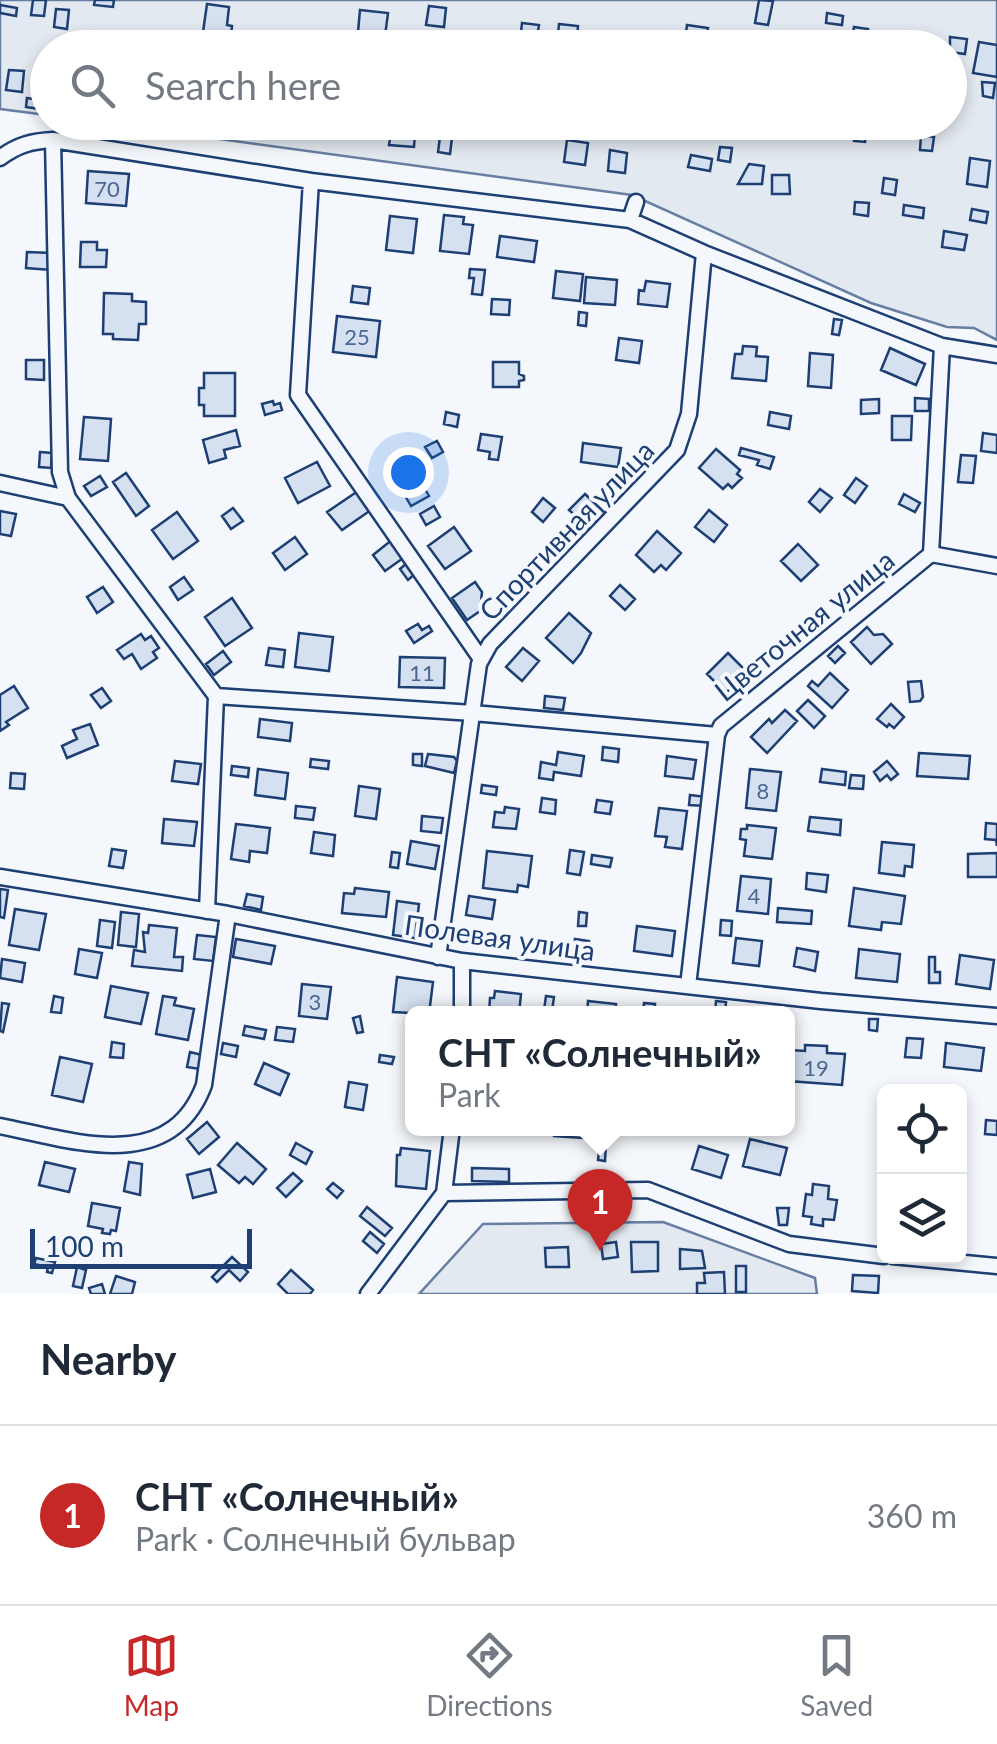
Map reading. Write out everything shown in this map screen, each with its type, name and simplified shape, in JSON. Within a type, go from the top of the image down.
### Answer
[{"type":"street","points":[[0,158],[23,144],[53,140],[311,180],[630,220],[942,346],[997,355]]},
{"type":"street","points":[[53,140],[59,465],[68,498],[216,696],[208,911]]},
{"type":"street","points":[[311,180],[298,395],[481,659]]},
{"type":"street","points":[[630,220],[636,202]]},
{"type":"street","name":"Спортивная улица","points":[[438,957],[481,659],[490,644],[677,450],[689,414],[704,253]]},
{"type":"street","points":[[931,554],[942,346]]},
{"type":"street","points":[[0,483],[68,498]]},
{"type":"street","name":"Цветочная улица","points":[[688,986],[721,726],[931,554],[997,566]]},
{"type":"street","points":[[216,696],[474,713],[717,735]]},
{"type":"street","name":"Полевая улица","points":[[0,877],[228,914],[462,961],[997,1016]]},
{"type":"street","points":[[0,1126],[112,1147],[147,1142],[193,1112],[204,1086],[228,914]]},
{"type":"street","points":[[462,961],[462,1006]]},
{"type":"street","points":[[368,1294],[444,1192],[451,1136]]},
{"type":"street","points":[[444,1192],[648,1190],[788,1244],[877,1255]]},
{"type":"street","points":[[967,1263],[997,1266]]},
{"type":"shaded area","points":[[0,0],[997,0],[997,340],[974,328],[947,327],[871,303],[632,195],[227,140],[967,140],[967,30],[30,30],[30,113],[0,109]]},
{"type":"shaded area","points":[[663,1222],[815,1278],[817,1294],[419,1294],[483,1224]]},
{"type":"building","points":[[33,0],[46,0],[44,16],[31,15]]},
{"type":"building","points":[[95,0],[114,0],[113,7],[94,5]]},
{"type":"building","points":[[759,0],[773,1],[768,25],[755,23]]},
{"type":"building","points":[[207,4],[229,7],[227,25],[232,26],[232,30],[203,30]]},
{"type":"building","points":[[0,5],[17,8],[16,16],[0,13]]},
{"type":"building","points":[[429,6],[446,8],[444,27],[426,25]]},
{"type":"building","points":[[56,9],[69,10],[67,29],[54,27]]},
{"type":"building","points":[[360,10],[388,13],[386,30],[358,30]]},
{"type":"building","points":[[827,13],[843,16],[842,25],[826,23]]},
{"type":"building","points":[[522,23],[539,25],[538,30],[521,30]]},
{"type":"building","points":[[559,24],[578,26],[578,30],[558,30]]},
{"type":"building","points":[[687,25],[708,28],[708,30],[686,30]]},
{"type":"building","points":[[979,42],[997,45],[997,77],[973,73]]},
{"type":"building","points":[[9,70],[24,71],[22,92],[6,90]]},
{"type":"building","points":[[982,82],[995,83],[993,98],[983,96]]},
{"type":"building","points":[[390,140],[415,140],[414,147],[389,145]]},
{"type":"building","points":[[440,140],[452,140],[450,154],[438,152]]},
{"type":"building","points":[[567,140],[588,143],[585,165],[564,162]]},
{"type":"building","points":[[921,140],[934,140],[932,151],[920,150]]},
{"type":"building","points":[[720,147],[732,148],[730,162],[718,160]]},
{"type":"building","points":[[610,150],[627,153],[625,173],[608,171]]},
{"type":"building","points":[[691,155],[712,159],[710,171],[688,167]]},
{"type":"building","points":[[970,158],[990,161],[987,187],[967,184]]},
{"type":"building","points":[[749,164],[764,166],[762,184],[738,184]]},
{"type":"building","points":[[88,171],[129,174],[126,206],[86,203]]},
{"type":"building","points":[[772,175],[789,175],[790,194],[772,194]]},
{"type":"building","points":[[884,178],[897,180],[895,195],[882,193]]},
{"type":"building","points":[[855,202],[869,203],[868,216],[854,214]]},
{"type":"building","points":[[904,205],[924,208],[923,218],[903,215]]},
{"type":"building","points":[[972,209],[988,212],[986,223],[970,220]]},
{"type":"building","points":[[444,215],[464,217],[463,224],[473,225],[469,254],[440,251]]},
{"type":"building","points":[[390,216],[417,219],[413,253],[386,250]]},
{"type":"building","points":[[944,231],[967,235],[964,250],[942,247]]},
{"type":"building","points":[[500,236],[537,241],[534,262],[497,257]]},
{"type":"building","points":[[81,242],[97,242],[97,250],[107,250],[106,267],[80,267]]},
{"type":"building","points":[[27,252],[52,253],[51,270],[26,268]]},
{"type":"building","points":[[470,269],[485,270],[482,295],[472,294],[474,278],[469,278]]},
{"type":"building","points":[[556,271],[583,274],[580,301],[553,298]]},
{"type":"building","points":[[586,277],[617,280],[615,305],[584,303]]},
{"type":"building","points":[[646,281],[670,284],[667,307],[638,304],[639,290],[644,291]]},
{"type":"building","points":[[353,286],[370,288],[368,304],[351,302]]},
{"type":"building","points":[[104,293],[132,294],[132,301],[146,302],[146,324],[139,324],[138,340],[113,339],[113,334],[103,334]]},
{"type":"building","points":[[492,299],[510,300],[509,315],[491,314]]},
{"type":"building","points":[[579,312],[587,313],[586,326],[578,325]]},
{"type":"building","points":[[337,316],[380,321],[376,357],[333,352]]},
{"type":"building","points":[[834,319],[842,320],[839,335],[832,334]]},
{"type":"building","points":[[619,338],[642,341],[639,363],[616,360]]},
{"type":"building","points":[[743,346],[757,347],[756,356],[768,357],[766,381],[732,378],[735,354],[742,354]]},
{"type":"building","points":[[890,348],[925,364],[916,385],[881,370]]},
{"type":"building","points":[[810,353],[833,355],[831,388],[808,386]]},
{"type":"building","points":[[26,360],[44,360],[44,380],[26,379]]},
{"type":"building","points":[[493,362],[519,362],[519,374],[524,380],[519,381],[519,387],[493,387]]},
{"type":"building","points":[[204,373],[235,373],[235,416],[204,416],[199,388],[204,388]]},
{"type":"building","points":[[915,398],[929,399],[929,411],[915,411]]},
{"type":"building","points":[[879,399],[879,413],[861,414],[861,400]]},
{"type":"building","points":[[273,401],[274,405],[280,403],[282,410],[265,415],[262,404]]},
{"type":"building","points":[[446,412],[459,415],[457,427],[444,424]]},
{"type":"building","points":[[770,412],[791,416],[789,429],[768,425]]},
{"type":"building","points":[[892,416],[912,416],[911,440],[892,440]]},
{"type":"building","points":[[84,417],[111,419],[108,461],[80,459]]},
{"type":"building","points":[[236,430],[240,446],[224,450],[226,458],[209,463],[203,440]]},
{"type":"building","points":[[983,433],[997,435],[997,453],[981,451]]},
{"type":"building","points":[[481,434],[502,437],[498,460],[489,459],[490,452],[478,450]]},
{"type":"building","points":[[437,441],[443,452],[432,458],[425,447]]},
{"type":"building","points":[[583,443],[621,448],[618,467],[581,462]]},
{"type":"building","points":[[741,448],[774,457],[770,469],[757,465],[759,460],[739,455]]},
{"type":"building","points":[[716,449],[740,470],[737,474],[742,478],[732,488],[728,484],[723,489],[699,468]]},
{"type":"building","points":[[40,452],[52,453],[51,468],[39,467]]},
{"type":"building","points":[[961,455],[976,456],[973,483],[958,482]]},
{"type":"building","points":[[317,462],[330,486],[298,503],[285,478]]},
{"type":"building","points":[[126,473],[149,506],[136,516],[113,482]]},
{"type":"building","points":[[417,475],[429,496],[411,506],[399,485]]},
{"type":"building","points":[[100,476],[107,487],[91,496],[84,486]]},
{"type":"building","points":[[856,478],[867,486],[855,503],[844,495]]},
{"type":"building","points":[[820,489],[832,498],[820,512],[809,502]]},
{"type":"building","points":[[358,491],[371,510],[342,530],[327,512]]},
{"type":"building","points":[[585,494],[605,513],[590,529],[569,510]]},
{"type":"building","points":[[904,494],[920,503],[915,512],[899,504]]},
{"type":"building","points":[[543,498],[555,508],[543,522],[532,512]]},
{"type":"building","points":[[434,506],[440,517],[426,525],[420,514]]},
{"type":"building","points":[[233,508],[243,521],[231,529],[222,516]]},
{"type":"building","points":[[709,510],[727,525],[714,542],[695,527]]},
{"type":"building","points":[[0,511],[16,514],[11,536],[0,534]]},
{"type":"building","points":[[177,512],[198,541],[173,559],[152,530]]},
{"type":"building","points":[[454,527],[471,551],[445,569],[428,546]]},
{"type":"building","points":[[657,531],[681,553],[666,570],[661,565],[654,572],[636,555]]},
{"type":"building","points":[[295,537],[307,554],[285,570],[273,553]]},
{"type":"building","points":[[393,539],[406,556],[385,571],[373,555]]},
{"type":"building","points":[[798,544],[818,565],[801,581],[781,561]]},
{"type":"building","points":[[408,562],[416,573],[408,580],[400,569]]},
{"type":"building","points":[[184,577],[193,590],[178,600],[170,587]]},
{"type":"building","points":[[475,582],[482,592],[480,611],[467,620],[452,598]]},
{"type":"building","points":[[620,585],[635,599],[625,610],[610,596]]},
{"type":"building","points":[[103,587],[113,602],[97,613],[87,597]]},
{"type":"building","points":[[232,598],[252,628],[225,646],[205,617]]},
{"type":"building","points":[[569,613],[591,633],[573,663],[546,638]]},
{"type":"building","points":[[418,624],[422,630],[429,626],[432,631],[414,643],[406,631]]},
{"type":"building","points":[[867,627],[874,635],[883,634],[892,644],[871,664],[851,642]]},
{"type":"building","points":[[299,633],[333,637],[329,671],[295,667]]},
{"type":"building","points":[[141,634],[145,640],[151,636],[159,648],[153,652],[157,658],[141,669],[132,654],[124,659],[117,650]]},
{"type":"building","points":[[838,646],[845,653],[835,663],[828,656]]},
{"type":"building","points":[[269,648],[285,650],[283,667],[266,665]]},
{"type":"building","points":[[523,648],[539,661],[522,681],[506,667]]},
{"type":"building","points":[[223,651],[231,662],[214,675],[206,664]]},
{"type":"building","points":[[728,653],[747,672],[726,693],[707,674]]},
{"type":"building","points":[[400,657],[445,658],[444,688],[399,687]]},
{"type":"building","points":[[830,673],[848,690],[832,708],[808,686],[812,681],[818,686]]},
{"type":"building","points":[[921,681],[923,697],[910,702],[908,682]]},
{"type":"building","points":[[14,686],[28,708],[6,722],[9,725],[0,731],[0,695]]},
{"type":"building","points":[[102,688],[111,701],[101,708],[91,695]]},
{"type":"building","points":[[545,696],[565,698],[563,710],[544,708]]},
{"type":"building","points":[[808,700],[825,716],[814,728],[797,711]]},
{"type":"building","points":[[891,704],[904,717],[894,728],[877,719]]},
{"type":"building","points":[[785,710],[797,721],[767,753],[751,737]]},
{"type":"building","points":[[260,719],[292,723],[290,741],[258,737]]},
{"type":"building","points":[[90,724],[98,745],[67,758],[62,746],[77,739],[73,730]]},
{"type":"building","points":[[603,747],[619,749],[618,762],[602,760]]},
{"type":"building","points":[[558,752],[584,756],[581,776],[554,772],[553,780],[539,778],[541,762],[556,765]]},
{"type":"building","points":[[919,753],[970,756],[968,779],[917,776]]},
{"type":"building","points":[[413,754],[422,754],[422,766],[413,765]]},
{"type":"building","points":[[428,754],[454,757],[454,773],[425,766]]},
{"type":"building","points":[[667,756],[696,760],[693,779],[665,776]]},
{"type":"building","points":[[311,759],[329,761],[328,769],[310,767]]},
{"type":"building","points":[[175,761],[201,764],[198,784],[172,781]]},
{"type":"building","points":[[887,761],[898,774],[891,780],[887,775],[880,781],[874,772]]},
{"type":"building","points":[[232,766],[249,768],[248,777],[231,775]]},
{"type":"building","points":[[258,769],[288,773],[285,799],[255,795]]},
{"type":"building","points":[[750,769],[781,772],[776,811],[746,808]]},
{"type":"building","points":[[822,769],[846,772],[845,785],[820,782]]},
{"type":"building","points":[[11,773],[25,774],[24,789],[10,788]]},
{"type":"building","points":[[851,775],[864,776],[863,789],[849,788]]},
{"type":"building","points":[[482,785],[497,787],[496,795],[481,793]]},
{"type":"building","points":[[359,786],[380,789],[376,819],[355,816]]},
{"type":"building","points":[[690,795],[707,797],[706,806],[689,805]]},
{"type":"building","points":[[542,798],[556,800],[555,814],[540,812]]},
{"type":"building","points":[[597,800],[612,802],[610,814],[595,812]]},
{"type":"building","points":[[296,806],[315,808],[313,820],[295,818]]},
{"type":"building","points":[[505,807],[519,809],[516,829],[493,827],[495,812],[504,813]]},
{"type":"building","points":[[659,808],[687,811],[682,849],[665,847],[667,837],[655,836]]},
{"type":"building","points":[[422,816],[443,818],[441,833],[421,831]]},
{"type":"building","points":[[810,817],[841,820],[840,835],[808,831]]},
{"type":"building","points":[[164,819],[197,822],[194,846],[162,843]]},
{"type":"building","points":[[986,823],[997,824],[997,846],[996,840],[985,839]]},
{"type":"building","points":[[236,824],[270,828],[267,853],[250,851],[249,862],[231,859]]},
{"type":"building","points":[[747,825],[776,828],[772,859],[744,856],[746,840],[740,839],[741,829],[747,829]]},
{"type":"building","points":[[314,832],[335,835],[333,856],[311,853]]},
{"type":"building","points":[[411,841],[439,846],[435,869],[407,864]]},
{"type":"building","points":[[882,842],[914,845],[912,867],[905,866],[904,876],[879,873]]},
{"type":"building","points":[[112,849],[126,851],[123,868],[109,866]]},
{"type":"building","points":[[570,850],[584,852],[580,875],[567,873]]},
{"type":"building","points":[[487,851],[532,856],[528,887],[518,885],[517,892],[483,888]]},
{"type":"building","points":[[392,852],[400,853],[398,868],[390,867]]},
{"type":"building","points":[[997,853],[997,877],[968,877],[968,854]]},
{"type":"building","points":[[592,855],[612,858],[610,867],[591,864]]},
{"type":"building","points":[[807,873],[828,875],[826,892],[806,889]]},
{"type":"building","points":[[741,876],[771,879],[768,914],[737,911]]},
{"type":"building","points":[[355,888],[389,892],[386,917],[342,913],[344,893],[354,894]]},
{"type":"building","points":[[854,888],[905,896],[901,924],[882,922],[881,930],[849,926]]},
{"type":"building","points":[[0,889],[8,890],[4,918],[0,917]]},
{"type":"building","points":[[247,894],[263,897],[261,910],[244,906]]},
{"type":"building","points":[[469,896],[495,900],[492,919],[466,915]]},
{"type":"building","points":[[397,901],[419,904],[415,938],[393,935]]},
{"type":"building","points":[[778,908],[812,911],[811,924],[777,922]]},
{"type":"building","points":[[15,909],[46,914],[39,950],[9,945]]},
{"type":"building","points":[[121,912],[139,914],[136,947],[118,945]]},
{"type":"building","points":[[579,912],[587,913],[586,926],[578,926]]},
{"type":"building","points":[[100,920],[115,922],[112,948],[97,946]]},
{"type":"building","points":[[721,920],[732,921],[731,936],[720,935]]},
{"type":"building","points":[[149,925],[177,928],[174,957],[183,957],[182,971],[132,966],[134,950],[145,952],[143,932],[148,933]]},
{"type":"building","points":[[637,926],[675,931],[672,956],[634,951]]},
{"type":"building","points":[[197,935],[216,937],[213,961],[194,959]]},
{"type":"building","points":[[736,938],[762,941],[759,966],[733,963]]},
{"type":"building","points":[[236,939],[275,946],[271,964],[233,957]]},
{"type":"building","points":[[575,939],[589,941],[588,951],[574,949]]},
{"type":"building","points":[[797,948],[818,952],[815,971],[794,966]]},
{"type":"building","points":[[79,949],[102,953],[97,978],[75,974]]},
{"type":"building","points":[[859,949],[900,954],[897,982],[856,978]]},
{"type":"building","points":[[576,951],[590,953],[589,960],[575,958]]},
{"type":"building","points":[[960,955],[994,960],[990,989],[956,984]]},
{"type":"building","points":[[929,957],[935,957],[940,983],[929,983]]},
{"type":"building","points":[[2,959],[25,963],[22,982],[0,978]]},
{"type":"building","points":[[397,977],[433,982],[430,1006],[405,1006],[405,1013],[393,1012]]},
{"type":"building","points":[[302,984],[331,987],[327,1019],[299,1016]]},
{"type":"building","points":[[111,986],[148,993],[141,1024],[105,1017]]},
{"type":"building","points":[[495,991],[521,994],[520,1006],[490,1006],[490,998],[494,998]]},
{"type":"building","points":[[54,996],[63,998],[61,1013],[51,1012]]},
{"type":"building","points":[[163,996],[176,998],[174,1005],[194,1009],[188,1040],[156,1034]]},
{"type":"building","points":[[546,996],[554,997],[553,1006],[545,1006]]},
{"type":"building","points":[[588,1001],[616,1004],[616,1006],[588,1006]]},
{"type":"building","points":[[2,1003],[9,1004],[3,1032],[0,1031]]},
{"type":"building","points":[[360,1016],[363,1032],[357,1033],[353,1018]]},
{"type":"building","points":[[869,1019],[878,1019],[877,1031],[869,1030]]},
{"type":"building","points":[[245,1026],[266,1030],[264,1039],[243,1035]]},
{"type":"building","points":[[277,1027],[295,1029],[293,1042],[275,1040]]},
{"type":"building","points":[[907,1038],[923,1039],[921,1058],[905,1057]]},
{"type":"building","points":[[112,1042],[124,1044],[123,1058],[110,1057]]},
{"type":"building","points":[[223,1043],[238,1046],[236,1057],[221,1054]]},
{"type":"building","points":[[946,1043],[984,1048],[981,1071],[944,1067]]},
{"type":"building","points":[[805,1045],[827,1046],[827,1053],[845,1054],[842,1085],[795,1082],[795,1050],[805,1051]]},
{"type":"building","points":[[190,1052],[202,1055],[200,1069],[187,1067]]},
{"type":"building","points":[[380,1055],[394,1057],[392,1064],[379,1062]]},
{"type":"building","points":[[60,1057],[92,1064],[83,1102],[52,1095]]},
{"type":"building","points":[[264,1063],[289,1074],[280,1095],[255,1084]]},
{"type":"building","points":[[349,1082],[367,1085],[363,1110],[345,1107]]},
{"type":"building","points":[[986,1120],[997,1121],[997,1135],[985,1134]]},
{"type":"building","points":[[207,1122],[219,1137],[199,1154],[187,1139]]},
{"type":"building","points":[[750,1139],[787,1148],[780,1175],[743,1166]]},
{"type":"building","points":[[237,1143],[266,1169],[253,1184],[245,1177],[239,1183],[218,1165]]},
{"type":"building","points":[[296,1143],[312,1152],[306,1164],[290,1155]]},
{"type":"building","points":[[600,1143],[606,1144],[605,1161],[598,1160]]},
{"type":"building","points":[[699,1146],[728,1155],[721,1178],[692,1169]]},
{"type":"building","points":[[401,1148],[430,1151],[426,1189],[396,1186],[397,1155]]},
{"type":"building","points":[[45,1162],[75,1169],[69,1192],[39,1185]]},
{"type":"building","points":[[129,1162],[142,1164],[140,1195],[124,1191]]},
{"type":"building","points":[[472,1168],[509,1169],[509,1182],[472,1181]]},
{"type":"building","points":[[210,1169],[216,1192],[193,1198],[187,1175]]},
{"type":"building","points":[[293,1173],[302,1181],[286,1197],[277,1188]]},
{"type":"building","points":[[333,1183],[343,1191],[337,1198],[327,1189]]},
{"type":"building","points":[[813,1184],[829,1186],[828,1199],[837,1200],[834,1220],[823,1219],[823,1226],[811,1224],[812,1217],[803,1216],[806,1194],[812,1195]]},
{"type":"building","points":[[92,1203],[120,1208],[116,1231],[102,1233],[103,1229],[88,1226]]},
{"type":"building","points":[[367,1207],[392,1228],[385,1236],[360,1216]]},
{"type":"building","points":[[777,1208],[789,1208],[787,1225],[779,1225]]},
{"type":"building","points":[[370,1232],[384,1244],[377,1253],[363,1241]]},
{"type":"building","points":[[616,1242],[618,1257],[603,1259],[601,1244]]},
{"type":"building","points":[[631,1242],[658,1242],[658,1271],[632,1272]]},
{"type":"building","points":[[568,1247],[569,1267],[546,1267],[545,1248]]},
{"type":"building","points":[[680,1249],[702,1251],[705,1268],[680,1269]]},
{"type":"building","points":[[232,1257],[248,1272],[240,1281],[229,1270],[217,1282],[212,1277]]},
{"type":"building","points":[[36,1258],[55,1262],[52,1273],[47,1272],[48,1267],[34,1264]]},
{"type":"building","points":[[736,1266],[746,1266],[746,1292],[736,1292]]},
{"type":"building","points":[[77,1267],[86,1270],[82,1288],[73,1286]]},
{"type":"building","points":[[291,1270],[313,1290],[310,1294],[288,1294],[278,1284]]},
{"type":"building","points":[[724,1272],[725,1294],[697,1294],[697,1283],[705,1283],[704,1273]]},
{"type":"building","points":[[853,1275],[879,1276],[878,1293],[852,1291]]},
{"type":"building","points":[[116,1276],[135,1282],[132,1294],[110,1294]]},
{"type":"building","points":[[102,1284],[105,1294],[91,1294],[89,1288]]},
{"type":"place","name":"СНТ «Солнечный»","points":[[600,1251]]}]
